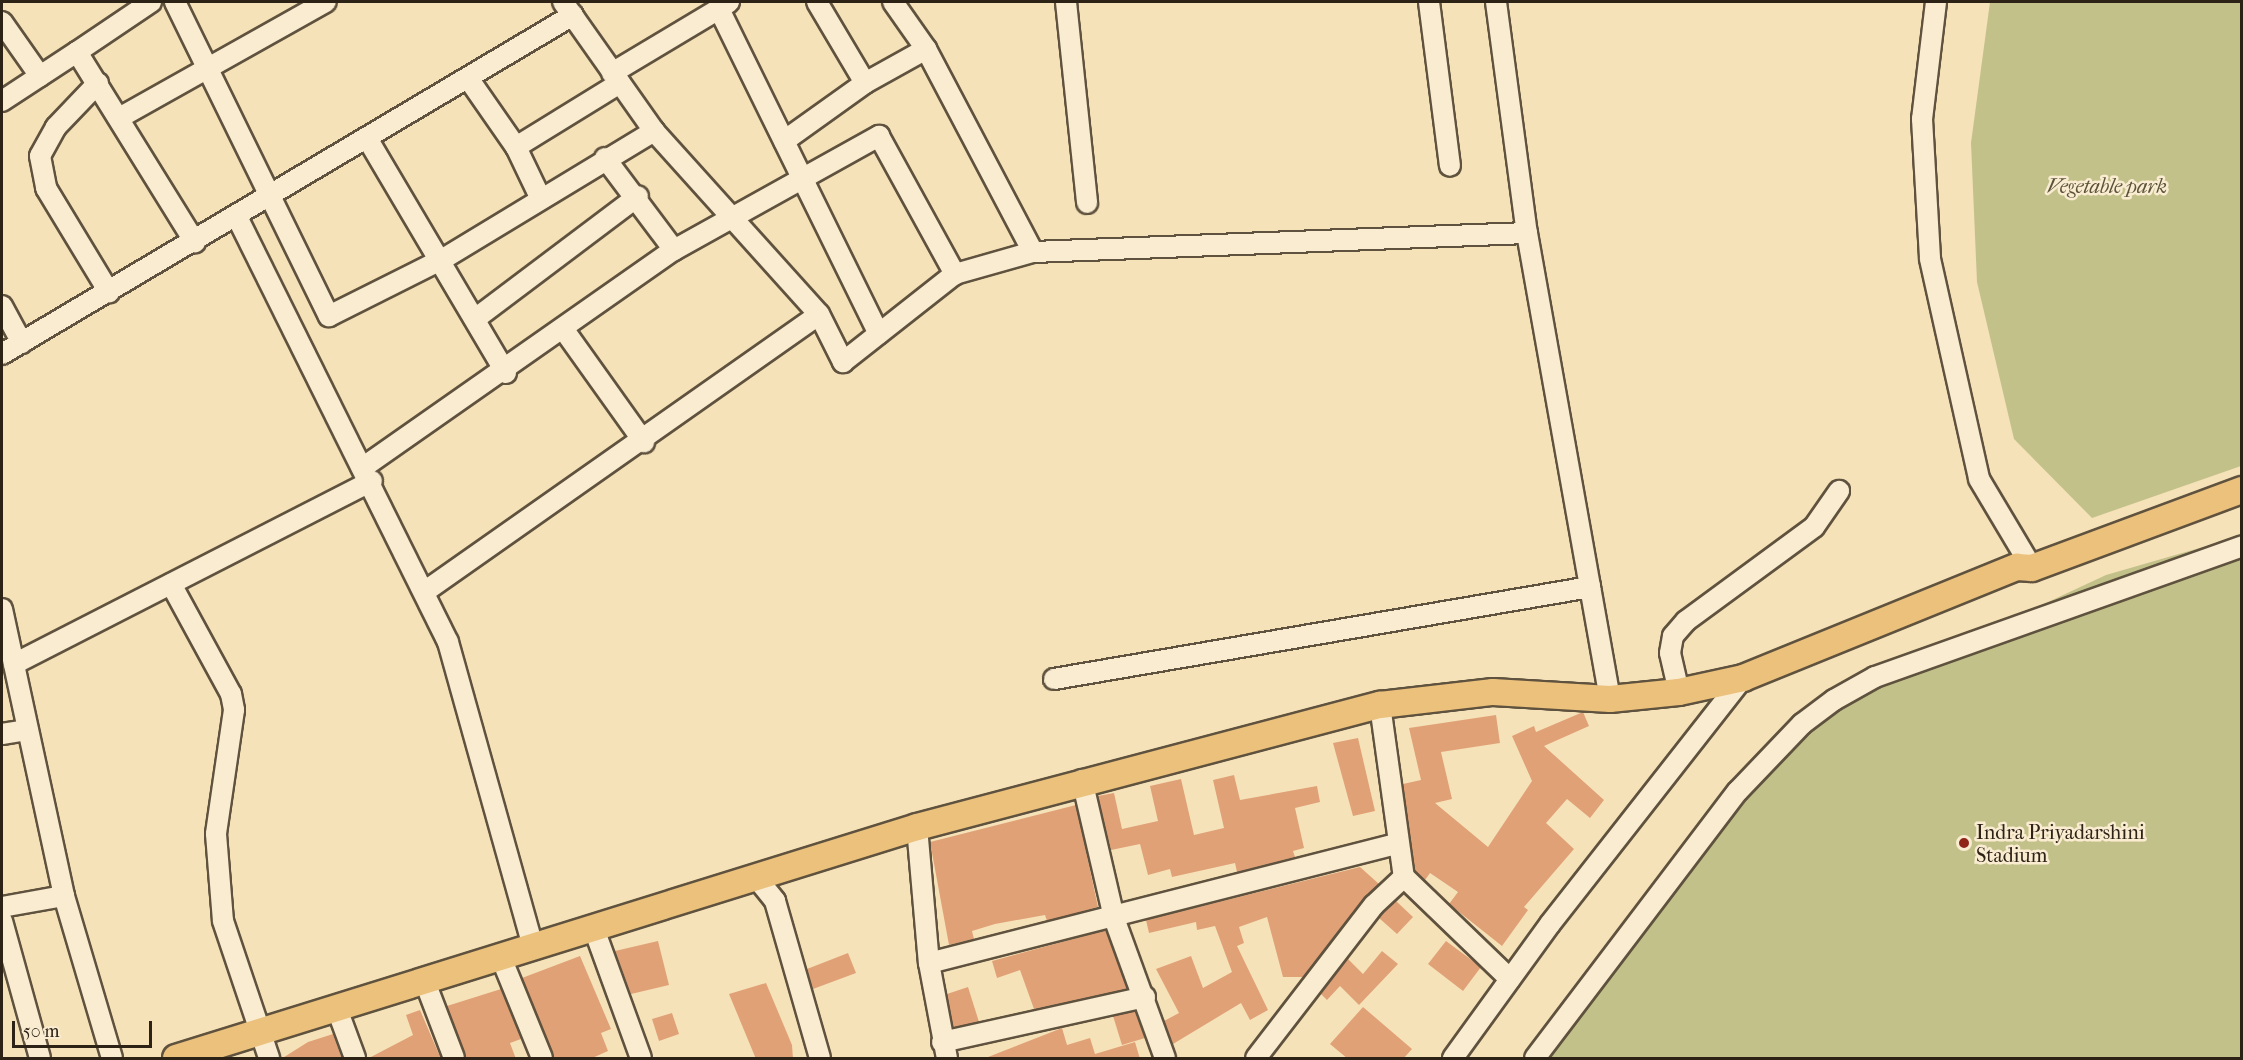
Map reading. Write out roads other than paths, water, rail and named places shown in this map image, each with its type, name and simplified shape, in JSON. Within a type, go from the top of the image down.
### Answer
[{"type":"main road","points":[[179,1058],[259,1031],[424,982],[500,955],[594,929],[755,876],[917,827],[1082,780],[1380,705],[1493,692],[1610,699],[1679,692],[1743,678],[2017,567],[2031,568],[2241,490]]},
{"type":"street","points":[[2,101],[151,2]]},
{"type":"street","points":[[175,2],[210,67],[329,316],[442,259],[605,158],[654,132]]},
{"type":"street","points":[[817,2],[865,83]]},
{"type":"street","points":[[893,2],[926,49],[1034,252]]},
{"type":"street","points":[[1066,2],[1087,203]]},
{"type":"street","points":[[1428,2],[1450,166]]},
{"type":"street","points":[[1496,2],[1527,233],[1610,699]]},
{"type":"street","points":[[1936,2],[1922,119],[1929,259],[1979,479],[2031,568]]},
{"type":"street","points":[[119,118],[318,3]]},
{"type":"street","points":[[516,147],[724,5],[784,141],[879,334]]},
{"type":"street","points":[[2,354],[272,197],[468,78],[568,8],[654,132],[729,220],[819,314],[843,362],[955,274],[1034,252],[1527,233]]},
{"type":"street","points":[[2,22],[40,76]]},
{"type":"street","points":[[784,141],[865,83],[926,49]]},
{"type":"street","points":[[77,51],[195,242]]},
{"type":"street","points":[[468,78],[516,147],[540,197]]},
{"type":"street","points":[[98,83],[56,127],[40,156],[46,188],[109,292]]},
{"type":"street","points":[[14,664],[171,584],[369,473],[674,250],[879,136],[955,274]]},
{"type":"street","points":[[367,138],[442,259],[506,373]]},
{"type":"street","points":[[605,158],[638,196],[674,250]]},
{"type":"street","points":[[476,319],[638,196]]},
{"type":"street","points":[[237,217],[369,473],[426,590],[448,642],[533,946]]},
{"type":"street","points":[[2,306],[22,343]]},
{"type":"street","points":[[426,590],[644,442],[819,314]]},
{"type":"street","points":[[564,330],[644,442]]},
{"type":"street","points":[[1679,692],[1670,653],[1673,636],[1686,621],[1814,527],[1839,491]]},
{"type":"street","points":[[1534,1059],[1738,791],[1802,724],[1834,700],[1875,677],[2241,546]]},
{"type":"street","points":[[171,584],[231,694],[234,710],[216,834],[223,910],[269,1059]]},
{"type":"street","points":[[1054,679],[1590,587]]},
{"type":"street","points":[[2,609],[64,896],[112,1059]]},
{"type":"street","points":[[1453,1059],[1510,979],[1743,678]]},
{"type":"street","points":[[1380,705],[1396,844],[1404,877],[1510,979]]},
{"type":"street","points":[[2,734],[28,730]]},
{"type":"street","points":[[1082,780],[1114,918],[1145,997],[1165,1059]]},
{"type":"street","points":[[917,827],[929,963],[944,1050],[1145,997]]},
{"type":"street","points":[[929,963],[1114,918],[1396,844]]},
{"type":"street","points":[[755,876],[775,901],[820,1059]]},
{"type":"street","points":[[1256,1059],[1374,905],[1404,877]]},
{"type":"street","points":[[2,907],[64,896]]},
{"type":"street","points":[[2,921],[40,1059]]},
{"type":"street","points":[[594,929],[641,1059]]},
{"type":"street","points":[[500,955],[542,1059]]},
{"type":"street","points":[[424,982],[454,1059]]},
{"type":"street","points":[[337,1009],[355,1059]]},
{"type":"place","name":"Indra Priyadarshini Stadium","points":[[1964,843]]},
{"type":"park label","name":"Vegetable park","points":[[2107,186]]}]
